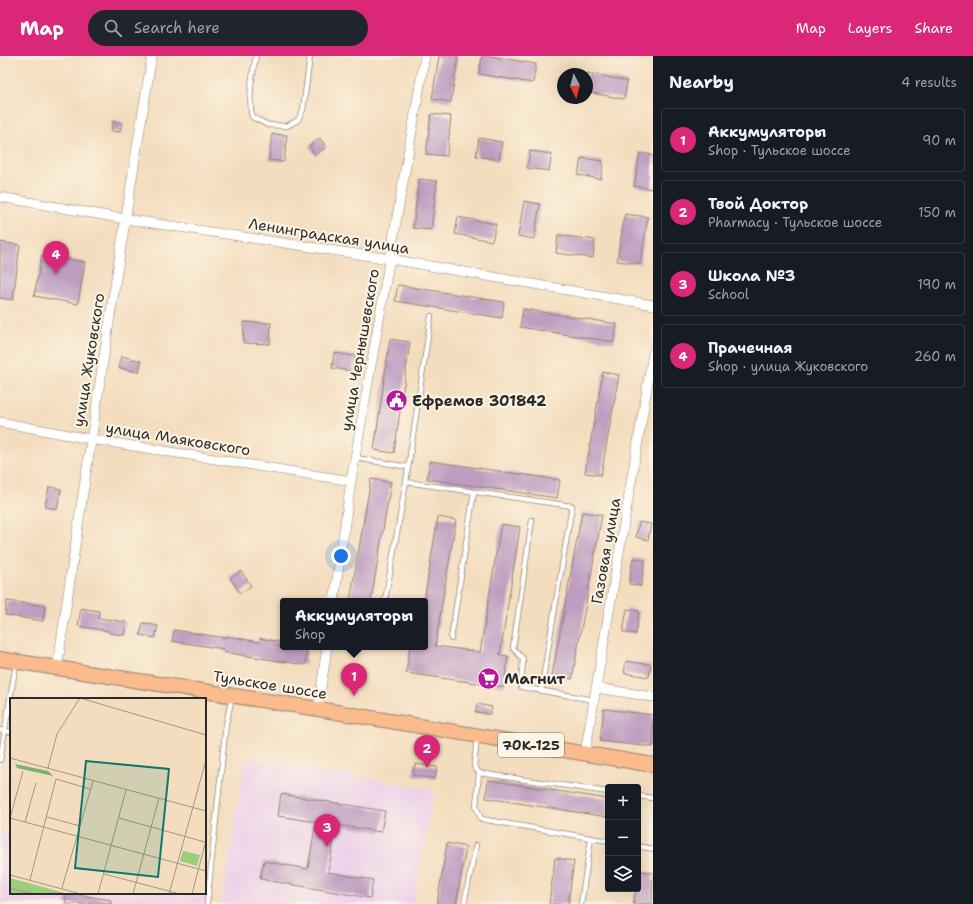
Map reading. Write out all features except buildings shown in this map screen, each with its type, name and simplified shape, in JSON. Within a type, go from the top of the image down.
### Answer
[{"type":"main road","name":"Тульское шоссе","points":[[0,659],[318,709],[653,765]]},
{"type":"street","name":"улица Жуковского","points":[[57,668],[90,439],[152,56]]},
{"type":"street","name":"улица Чернышевского","points":[[334,598],[351,480],[425,56]]},
{"type":"street","name":"Ленинградская улица","points":[[0,197],[125,219],[390,259],[653,306]]},
{"type":"street","name":"Газовая улица","points":[[585,753],[650,388],[653,353]]},
{"type":"street","name":"улица Маяковского","points":[[0,422],[90,439],[351,480]]},
{"type":"street","points":[[318,709],[327,650]]},
{"type":"street","points":[[597,688],[653,697]]},
{"type":"lane","points":[[256,56],[252,73],[250,107],[252,117],[268,125],[287,126],[298,120],[303,110],[310,56]]},
{"type":"lane","points":[[386,598],[406,482],[431,316]]},
{"type":"lane","points":[[356,458],[408,467]]},
{"type":"lane","points":[[406,482],[572,506],[541,691]]},
{"type":"lane","points":[[451,639],[474,492]]},
{"type":"lane","points":[[532,520],[513,648],[523,659],[521,688],[594,700]]},
{"type":"lane","points":[[0,760],[3,730],[17,661]]},
{"type":"lane","points":[[207,904],[226,724],[232,696]]},
{"type":"lane","points":[[478,736],[474,766],[479,773],[476,806],[481,819],[605,840]]},
{"type":"lane","points":[[479,773],[605,792]]},
{"type":"lane","points":[[641,796],[653,798]]},
{"type":"lane","points":[[581,904],[591,838]]},
{"type":"lane","points":[[464,904],[476,845]]},
{"type":"lane","points":[[641,847],[653,849]]},
{"type":"shaded area","points":[[246,758],[434,790],[414,904],[221,904]]},
{"type":"shaded area","points":[[0,833],[10,834],[10,894],[206,894],[206,868],[211,869],[205,904],[0,904]]},
{"type":"place","name":"Прачечная","points":[[56,274]]},
{"type":"place","name":"Ефремов 301842","points":[[397,401]]},
{"type":"place","name":"Магнит","points":[[489,679]]},
{"type":"place","name":"Аккумуляторы","points":[[354,696]]},
{"type":"place","name":"Твой Доктор","points":[[427,768]]},
{"type":"place","name":"Школа №3","points":[[327,847]]}]
